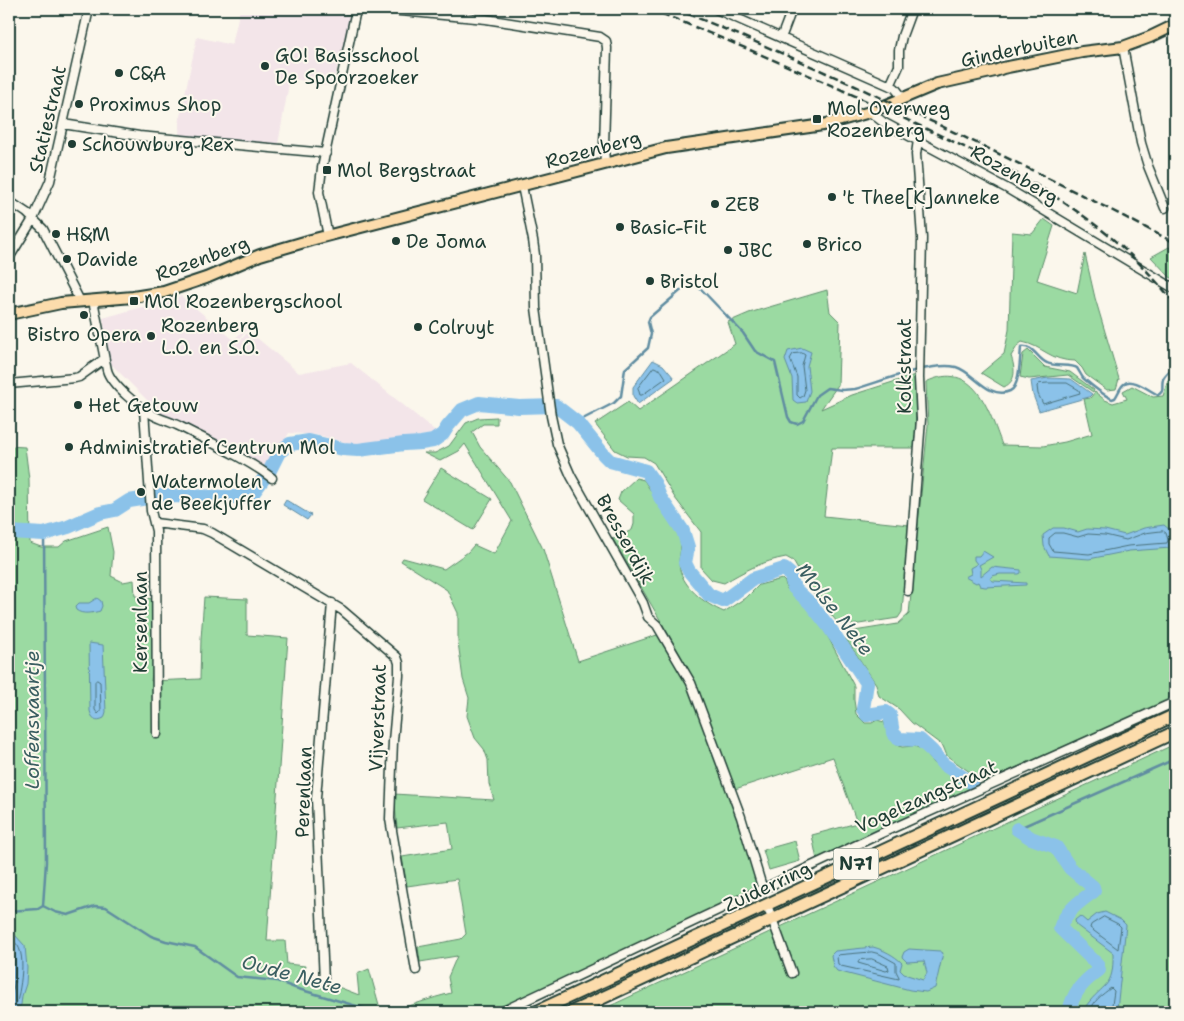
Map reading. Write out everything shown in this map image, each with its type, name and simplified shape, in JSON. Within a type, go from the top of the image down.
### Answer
[{"type":"highway","name":"Zuiderring","points":[[536,1012],[1175,715]]},
{"type":"highway","name":"Zuiderring","points":[[572,1012],[1175,732]]},
{"type":"main road","name":"Ginderbuiten","points":[[870,112],[945,82],[1082,52],[1123,47],[1175,25]]},
{"type":"main road","name":"Rozenberg","points":[[9,314],[61,303],[134,297],[164,292],[206,278],[260,256],[328,236],[666,148],[823,125],[870,112]]},
{"type":"street","name":"Statiestraat","points":[[9,258],[33,219],[50,181],[89,9]]},
{"type":"street","points":[[328,236],[319,192],[322,168],[360,9],[346,9]]},
{"type":"street","points":[[380,9],[486,19],[600,37],[606,41],[605,164]]},
{"type":"street","points":[[716,9],[890,86],[898,90],[903,98]]},
{"type":"street","points":[[781,38],[792,9]]},
{"type":"street","points":[[890,86],[900,66],[899,50],[912,9]]},
{"type":"street","points":[[1123,47],[1141,143],[1165,208]]},
{"type":"street","name":"Rozenberg","points":[[870,112],[882,122],[1008,189],[1175,289]]},
{"type":"street","points":[[63,124],[139,136],[326,152]]},
{"type":"street","name":"Kolkstraat","points":[[908,591],[921,419],[919,374],[922,238],[916,154],[918,140]]},
{"type":"street","name":"Bresserdijk","points":[[522,186],[535,255],[536,308],[550,411],[557,444],[571,476],[643,604],[648,617],[657,625],[691,683],[741,817],[763,890]]},
{"type":"street","points":[[9,201],[33,219],[48,236],[80,301]]},
{"type":"street","points":[[93,300],[104,359],[108,375],[111,379],[144,410],[176,424],[268,476]]},
{"type":"street","points":[[9,384],[75,378],[104,359]]},
{"type":"street","name":"Kersenlaan","points":[[144,410],[151,511],[155,523],[157,734]]},
{"type":"street","name":"Vijverstraat","points":[[155,523],[204,529],[332,603],[393,652],[399,663],[390,820],[416,970]]},
{"type":"street","name":"Perenlaan","points":[[324,982],[316,798],[332,603]]},
{"type":"street","name":"Vogelzangstraat","points":[[501,1012],[882,833],[1175,702]]},
{"type":"street","points":[[767,905],[792,973]]},
{"type":"shaded area","name":"GO! Basisschool De Spoorzoeker","points":[[240,9],[317,9],[349,16],[350,19],[332,87],[290,78],[278,144],[179,135],[180,117],[197,37],[232,45]]},
{"type":"shaded area","points":[[181,296],[234,340],[245,328],[247,330],[238,343],[248,332],[251,333],[299,373],[351,363],[438,433],[359,446],[318,435],[289,433],[267,470],[168,416],[162,415],[110,363],[103,318]]},
{"type":"green space","points":[[1044,219],[1054,226],[1037,280],[1077,293],[1085,254],[1095,298],[1119,379],[1116,389],[1107,390],[1086,375],[1075,361],[1059,359],[1022,342],[1011,356],[1014,374],[1008,384],[1004,387],[981,373],[1004,354],[1009,330],[1012,232],[1032,234]]},
{"type":"green space","points":[[1169,247],[1175,250],[1175,280],[1151,257]]},
{"type":"green space","points":[[827,290],[830,312],[840,322],[838,385],[821,409],[852,395],[915,375],[916,448],[832,448],[824,516],[909,525],[902,612],[898,618],[846,626],[837,622],[805,582],[793,561],[786,557],[754,567],[724,583],[712,580],[701,568],[701,532],[675,498],[654,463],[644,457],[627,456],[615,450],[595,424],[628,402],[638,411],[735,344],[728,322],[749,313]]},
{"type":"green space","points":[[1028,350],[1045,367],[1070,372],[1094,390],[1093,392],[1068,375],[1029,379],[1020,377],[1023,354]]},
{"type":"green space","points":[[1175,372],[1175,696],[984,782],[947,756],[943,746],[912,723],[899,709],[879,696],[876,684],[846,639],[848,632],[898,624],[909,614],[928,425],[926,382],[943,377],[956,377],[968,383],[985,404],[1002,445],[1043,446],[1092,434],[1084,399],[1090,398],[1095,392],[1105,400],[1113,403],[1127,399],[1123,391],[1132,386],[1153,397],[1163,396],[1168,380]]},
{"type":"green space","points":[[497,417],[497,424],[483,424],[472,432],[480,447],[510,482],[543,549],[578,661],[660,634],[683,674],[699,714],[729,793],[758,886],[756,889],[492,1012],[390,1012],[451,993],[448,977],[457,956],[420,962],[418,947],[461,939],[466,934],[457,879],[407,886],[402,857],[452,849],[448,822],[397,828],[394,794],[494,800],[489,784],[488,760],[484,749],[475,738],[467,716],[469,698],[463,679],[458,642],[458,613],[447,590],[401,561],[403,558],[444,569],[468,552],[474,545],[494,554],[512,521],[465,444],[459,451],[440,461],[424,453],[435,453],[449,446],[466,423],[478,418]]},
{"type":"green space","points":[[9,446],[25,447],[29,479],[30,543],[41,547],[59,547],[66,541],[108,527],[113,552],[111,576],[123,582],[134,580],[135,596],[152,599],[154,655],[151,681],[200,679],[204,597],[247,599],[247,635],[288,638],[267,941],[285,941],[287,964],[305,966],[304,977],[313,978],[319,983],[328,983],[359,995],[357,974],[369,969],[381,1012],[9,1012]]},
{"type":"green space","points":[[441,468],[492,499],[473,530],[422,499]]},
{"type":"green space","points":[[636,478],[644,480],[676,530],[681,545],[680,571],[689,587],[695,593],[709,604],[724,612],[748,596],[759,585],[782,579],[787,589],[797,596],[812,613],[827,635],[854,686],[856,714],[865,723],[872,723],[877,720],[884,722],[889,737],[895,744],[902,747],[914,746],[924,750],[933,763],[971,788],[817,860],[812,835],[857,823],[833,757],[735,789],[697,686],[613,539],[632,530],[634,514],[618,500],[621,492]]},
{"type":"green space","points":[[1175,744],[1175,1012],[597,1012]]},
{"type":"green space","points":[[795,841],[800,861],[769,870],[763,850]]},
{"type":"water","points":[[802,348],[811,352],[807,366],[810,391],[806,402],[797,403],[793,400],[792,378],[785,360],[788,351]]},
{"type":"water","points":[[653,360],[663,365],[674,378],[638,404],[633,396],[633,387]]},
{"type":"water","points":[[1048,378],[1071,379],[1092,394],[1089,397],[1039,411],[1033,395],[1031,381]]},
{"type":"water","points":[[286,500],[311,515],[307,520],[283,505]]},
{"type":"water","points":[[1164,525],[1170,530],[1175,543],[1171,548],[1129,551],[1089,559],[1049,556],[1044,546],[1043,535],[1053,528],[1064,528],[1078,532],[1087,529],[1105,530],[1125,535],[1144,528]]},
{"type":"water","points":[[983,551],[993,557],[979,565],[981,576],[992,567],[1021,570],[1019,574],[1000,574],[992,576],[990,579],[993,581],[1026,583],[1026,585],[985,587],[965,577],[971,574],[970,568],[977,564],[974,556],[979,556]]},
{"type":"water","points":[[97,598],[101,601],[100,611],[84,613],[76,610],[75,607],[79,603],[89,603]]},
{"type":"water","points":[[89,643],[103,645],[106,712],[104,718],[99,720],[93,718],[90,711]]},
{"type":"water","points":[[1105,912],[1121,920],[1126,925],[1117,1010],[1116,1012],[1087,1012],[1086,1006],[1110,979],[1113,953],[1076,925],[1075,920],[1080,916],[1087,922],[1097,914]]},
{"type":"water","points":[[9,935],[15,935],[25,946],[27,968],[26,984],[21,1005],[16,1011],[9,1012]]},
{"type":"water","points":[[873,947],[889,953],[899,960],[902,963],[900,970],[904,974],[923,980],[927,973],[924,961],[907,962],[902,957],[904,952],[909,949],[940,951],[943,953],[935,988],[926,992],[910,990],[837,971],[833,966],[831,955],[835,951]]},
{"type":"waterway","points":[[577,422],[614,403],[621,396],[625,369],[648,348],[651,334],[648,322],[650,317],[686,286],[694,284],[743,333],[755,351],[775,362],[788,417],[791,422],[797,424],[803,421],[817,395],[827,388],[855,389],[920,369],[946,366],[956,367],[988,389],[1002,393],[1010,391],[1018,378],[1021,347],[1029,348],[1047,363],[1077,368],[1083,378],[1097,390],[1112,399],[1115,398],[1121,387],[1127,382],[1136,383],[1158,395],[1162,390],[1164,377],[1175,365]]},
{"type":"waterway","name":"Molse Nete","points":[[9,532],[44,534],[68,527],[100,513],[115,510],[129,501],[160,496],[243,497],[254,492],[270,470],[279,452],[290,444],[309,441],[343,449],[358,450],[421,443],[433,441],[443,434],[462,410],[479,403],[519,407],[556,406],[578,423],[610,461],[646,471],[655,484],[660,497],[683,531],[688,547],[685,563],[689,571],[709,595],[723,601],[753,579],[784,569],[790,574],[794,588],[810,603],[829,627],[867,683],[863,709],[867,715],[886,712],[890,715],[893,733],[899,739],[920,740],[943,764],[972,783]]},
{"type":"waterway","name":"Loffensvaartje","points":[[43,906],[46,862],[44,534]]},
{"type":"waterway","points":[[1017,829],[1175,759]]},
{"type":"waterway","name":"Molse Nete","points":[[1017,829],[1031,838],[1056,847],[1070,868],[1093,887],[1094,891],[1069,912],[1060,928],[1097,964],[1099,970],[1080,988],[1073,999],[1069,1012]]},
{"type":"waterway","name":"Oude Nete","points":[[43,906],[55,912],[68,915],[95,906],[106,907],[151,936],[195,947],[237,977],[277,981],[377,1012]]},
{"type":"waterway","name":"Oude Nete","points":[[9,911],[38,909],[43,906]]},
{"type":"railway","points":[[650,9],[840,89],[942,136],[1016,174],[1051,194],[1085,217],[1116,242],[1147,271],[1175,304]]},
{"type":"railway","points":[[676,9],[740,35],[929,120],[1175,243]]},
{"type":"place","name":"GO! Basisschool De Spoorzoeker","points":[[265,66]]},
{"type":"place","name":"C&A","points":[[119,73]]},
{"type":"place","name":"Proximus Shop","points":[[79,104]]},
{"type":"place","name":"Mol Overweg Rozenberg","points":[[817,119]]},
{"type":"place","name":"Schouwburg Rex","points":[[72,144]]},
{"type":"place","name":"Mol Bergstraat","points":[[327,170]]},
{"type":"place","name":"'t Thee[K]anneke","points":[[832,197]]},
{"type":"place","name":"ZEB","points":[[715,204]]},
{"type":"place","name":"Basic-Fit","points":[[620,227]]},
{"type":"place","name":"H&M","points":[[56,234]]},
{"type":"place","name":"De Joma","points":[[396,241]]},
{"type":"place","name":"Brico","points":[[807,244]]},
{"type":"place","name":"JBC","points":[[728,250]]},
{"type":"place","name":"Davide","points":[[67,259]]},
{"type":"place","name":"Bristol","points":[[650,281]]},
{"type":"place","name":"Mol Rozenbergschool","points":[[134,301]]},
{"type":"place","name":"Bistro Opera","points":[[84,315]]},
{"type":"place","name":"Colruyt","points":[[418,327]]},
{"type":"place","name":"Rozenberg L.O. en S.O.","points":[[151,336]]},
{"type":"place","name":"Het Getouw","points":[[78,405]]},
{"type":"place","name":"Administratief Centrum Mol","points":[[69,447]]},
{"type":"place","name":"Watermolen de Beekjuffer","points":[[141,492]]}]
